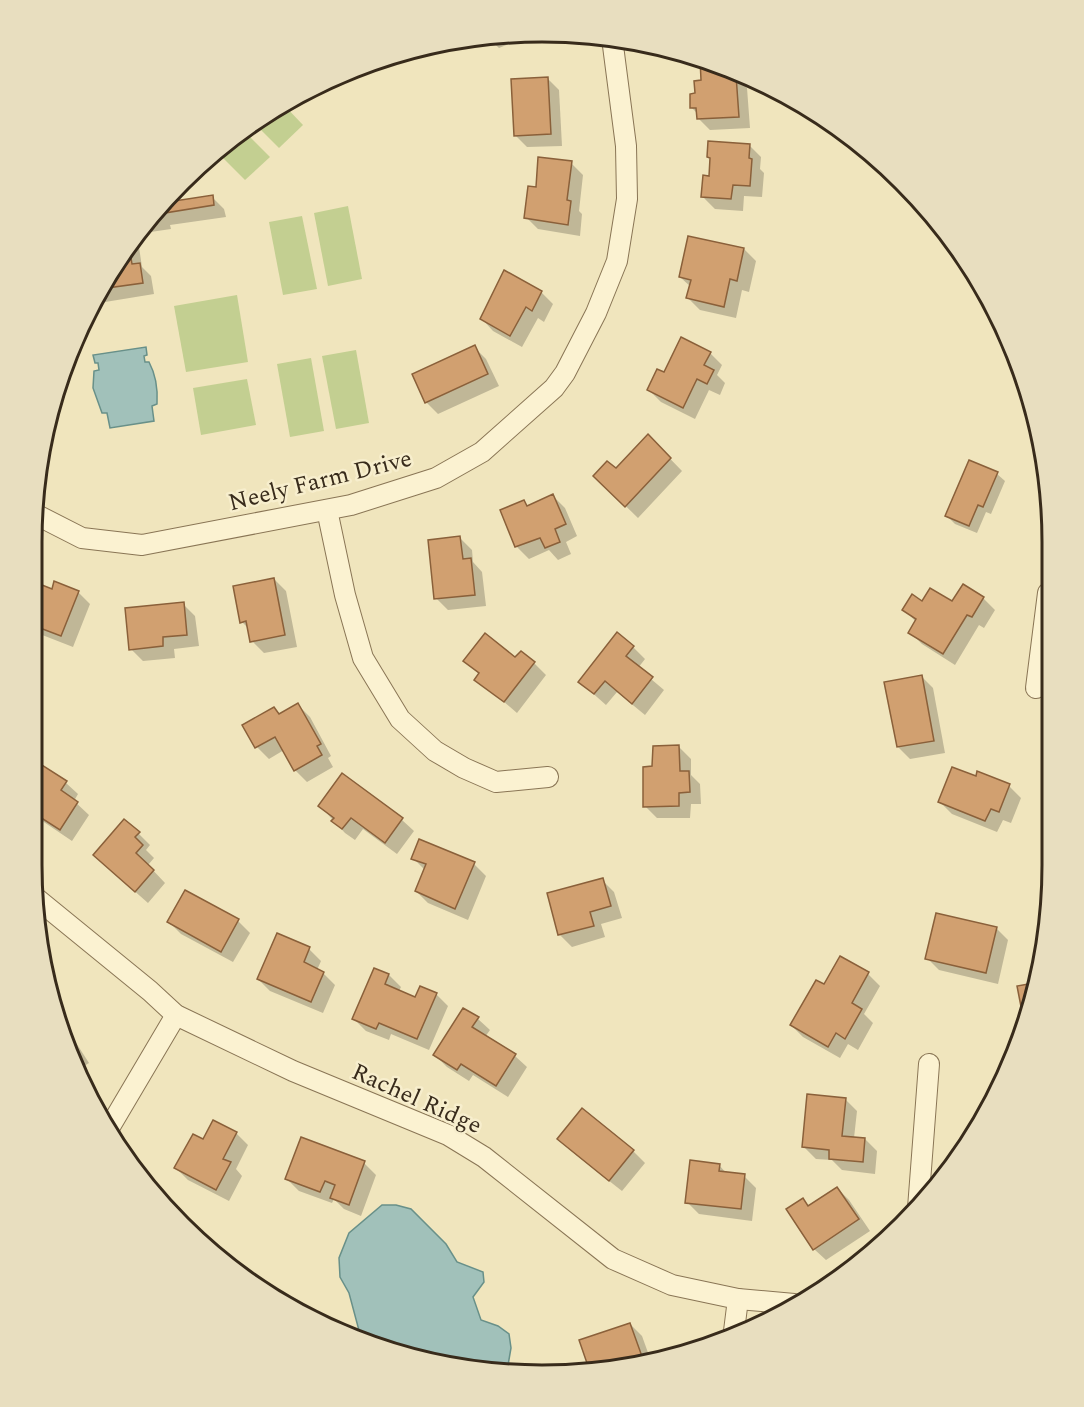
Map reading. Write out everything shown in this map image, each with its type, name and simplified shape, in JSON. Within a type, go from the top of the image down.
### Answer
[{"type":"street","name":"Neely Farm Drive","points":[[43,518],[82,538],[142,545],[351,504],[436,478],[482,452],[554,388],[565,373],[596,313],[617,261],[627,199],[626,146],[613,47]]},
{"type":"street","points":[[327,510],[345,595],[363,658],[400,719],[435,751],[464,768],[496,782],[548,777]]},
{"type":"street","points":[[1035,688],[1042,637]]},
{"type":"street","name":"Rachel Ridge","points":[[44,904],[176,1015],[293,1071],[448,1135],[484,1157],[613,1259],[672,1284],[738,1299],[782,1303]]},
{"type":"street","points":[[113,1122],[176,1015]]},
{"type":"street","points":[[919,1194],[929,1064]]},
{"type":"street","points":[[735,1326],[738,1299]]},
{"type":"green space","points":[[289,111],[303,125],[279,148],[260,129]]},
{"type":"green space","points":[[250,137],[270,157],[245,180],[223,158]]},
{"type":"green space","points":[[348,206],[362,279],[328,286],[314,213]]},
{"type":"green space","points":[[302,216],[317,289],[283,295],[269,222]]},
{"type":"green space","points":[[237,295],[248,362],[186,372],[174,306]]},
{"type":"green space","points":[[356,350],[369,423],[336,429],[322,356]]},
{"type":"green space","points":[[311,358],[324,431],[290,437],[277,364]]},
{"type":"green space","points":[[247,379],[256,425],[201,435],[193,388]]},
{"type":"water","points":[[146,347],[145,362],[149,362],[157,388],[157,404],[152,406],[154,421],[110,428],[107,413],[102,413],[93,388],[94,371],[99,370],[93,355]]},
{"type":"water","points":[[382,1205],[396,1205],[411,1209],[446,1244],[457,1262],[483,1272],[484,1282],[473,1297],[481,1320],[498,1326],[509,1334],[511,1348],[508,1364],[477,1361],[413,1348],[359,1330],[349,1293],[340,1277],[339,1258],[349,1233]]},
{"type":"building","points":[[700,68],[736,82],[739,117],[697,119],[696,108],[690,108],[690,94],[695,93],[694,81],[701,80]]},
{"type":"building","points":[[548,77],[551,134],[514,136],[511,79]]},
{"type":"building","points":[[708,141],[750,144],[749,158],[752,159],[750,186],[733,185],[731,199],[701,197],[703,175],[709,176]]},
{"type":"building","points":[[538,157],[572,161],[567,200],[571,201],[568,225],[524,218],[528,186],[536,187]]},
{"type":"building","points":[[213,195],[214,205],[165,213],[176,201]]},
{"type":"building","points":[[688,236],[744,248],[737,281],[730,279],[724,307],[686,298],[691,280],[679,277]]},
{"type":"building","points":[[131,257],[132,264],[140,263],[143,283],[112,287]]},
{"type":"building","points":[[504,270],[542,291],[532,311],[526,307],[510,336],[480,319]]},
{"type":"building","points":[[681,337],[711,352],[704,365],[714,370],[707,384],[697,379],[683,408],[647,390],[657,369],[664,372]]},
{"type":"building","points":[[475,345],[488,374],[425,403],[412,374]]},
{"type":"building","points":[[648,434],[671,458],[625,507],[593,476],[607,461],[616,468]]},
{"type":"building","points":[[969,460],[998,472],[983,507],[978,505],[969,526],[945,516]]},
{"type":"building","points":[[553,494],[566,524],[555,529],[560,542],[545,548],[540,538],[515,547],[500,510],[524,500],[527,506]]},
{"type":"building","points":[[460,536],[463,559],[471,558],[475,595],[434,599],[428,540]]},
{"type":"building","points":[[274,578],[285,635],[250,642],[246,621],[240,623],[233,586]]},
{"type":"building","points":[[54,581],[79,591],[61,636],[42,629],[42,585],[52,589]]},
{"type":"building","points":[[963,584],[984,597],[972,617],[967,615],[943,654],[908,633],[916,619],[902,610],[912,594],[922,601],[930,588],[952,601]]},
{"type":"building","points":[[184,602],[187,635],[163,637],[163,646],[129,650],[125,608]]},
{"type":"building","points":[[617,632],[634,646],[626,656],[653,677],[632,704],[605,681],[594,694],[578,682]]},
{"type":"building","points":[[485,633],[515,657],[521,651],[535,662],[504,702],[474,680],[479,673],[463,661]]},
{"type":"building","points":[[922,675],[934,741],[897,747],[884,682]]},
{"type":"building","points":[[298,703],[321,744],[317,746],[322,755],[294,771],[275,737],[255,748],[242,725],[274,707],[279,714]]},
{"type":"building","points":[[679,745],[680,771],[689,771],[690,792],[679,793],[679,806],[643,807],[643,767],[652,766],[653,746]]},
{"type":"building","points":[[42,765],[67,781],[61,790],[78,802],[60,830],[42,818]]},
{"type":"building","points":[[952,767],[976,776],[977,771],[1010,784],[999,812],[991,809],[985,821],[938,802]]},
{"type":"building","points":[[342,773],[403,818],[385,843],[351,818],[342,829],[331,821],[334,818],[318,806]]},
{"type":"building","points":[[124,819],[140,832],[135,837],[143,845],[136,853],[154,870],[135,892],[93,855]]},
{"type":"building","points":[[419,839],[475,862],[455,909],[415,891],[426,864],[411,859]]},
{"type":"building","points":[[603,878],[611,906],[590,912],[594,926],[558,935],[547,893]]},
{"type":"building","points":[[185,890],[239,919],[221,952],[167,922]]},
{"type":"building","points":[[936,913],[997,927],[986,973],[925,959]]},
{"type":"building","points":[[277,933],[310,947],[304,962],[324,972],[311,1002],[257,979]]},
{"type":"building","points":[[840,956],[869,972],[852,1003],[862,1009],[845,1039],[836,1033],[828,1047],[790,1025],[816,980],[824,984]]},
{"type":"building","points":[[374,968],[389,974],[385,984],[415,997],[420,986],[437,993],[417,1039],[379,1023],[376,1029],[352,1019]]},
{"type":"building","points":[[1027,984],[1021,1007],[1017,986]]},
{"type":"building","points":[[463,1008],[479,1017],[472,1027],[516,1054],[496,1086],[461,1064],[457,1070],[433,1055]]},
{"type":"building","points":[[807,1094],[846,1098],[842,1136],[865,1138],[863,1162],[829,1159],[829,1150],[802,1147]]},
{"type":"building","points":[[582,1108],[634,1150],[609,1181],[557,1139]]},
{"type":"building","points":[[213,1120],[237,1132],[223,1159],[231,1162],[216,1190],[174,1168],[193,1134],[203,1139]]},
{"type":"building","points":[[301,1137],[365,1161],[349,1205],[330,1198],[335,1185],[325,1181],[320,1192],[285,1179]]},
{"type":"building","points":[[690,1160],[720,1164],[719,1171],[745,1174],[741,1209],[685,1203]]},
{"type":"building","points":[[837,1187],[859,1219],[813,1250],[786,1209],[803,1198],[808,1206]]},
{"type":"building","points":[[630,1323],[641,1355],[587,1363],[579,1340]]}]
